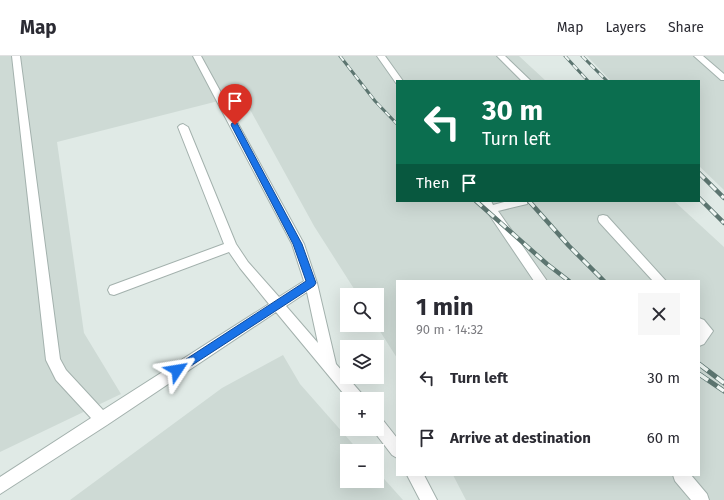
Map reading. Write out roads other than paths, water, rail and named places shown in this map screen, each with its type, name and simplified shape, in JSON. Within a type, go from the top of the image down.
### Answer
[{"type":"lane","points":[[16,56],[54,360],[60,375],[102,420]]},
{"type":"lane","points":[[197,56],[298,244],[311,283],[330,366]]},
{"type":"lane","points":[[380,56],[398,80]]},
{"type":"lane","points":[[501,56],[525,80]]},
{"type":"lane","points":[[698,56],[724,78]]},
{"type":"lane","points":[[183,127],[232,246],[244,265],[351,392]]},
{"type":"lane","points":[[514,202],[488,205],[540,280]]},
{"type":"lane","points":[[603,219],[659,280]]},
{"type":"lane","points":[[114,290],[232,246]]},
{"type":"lane","points":[[0,486],[311,283]]},
{"type":"lane","points":[[700,325],[706,331],[700,339]]},
{"type":"lane","points":[[384,433],[396,449]]},
{"type":"lane","points":[[416,476],[429,500]]},
{"type":"lane","points":[[682,476],[701,500]]},
{"type":"railway","points":[[340,56],[375,101],[396,123]]},
{"type":"railway","points":[[565,56],[587,80]]},
{"type":"railway","points":[[582,56],[606,80]]},
{"type":"railway","points":[[700,174],[724,198]]},
{"type":"railway","points":[[700,199],[724,223]]},
{"type":"railway","points":[[477,202],[547,264],[568,280]]},
{"type":"railway","points":[[530,202],[569,246],[603,280]]},
{"type":"railway","points":[[700,365],[724,383]]},
{"type":"railway","points":[[700,375],[724,391]]}]
